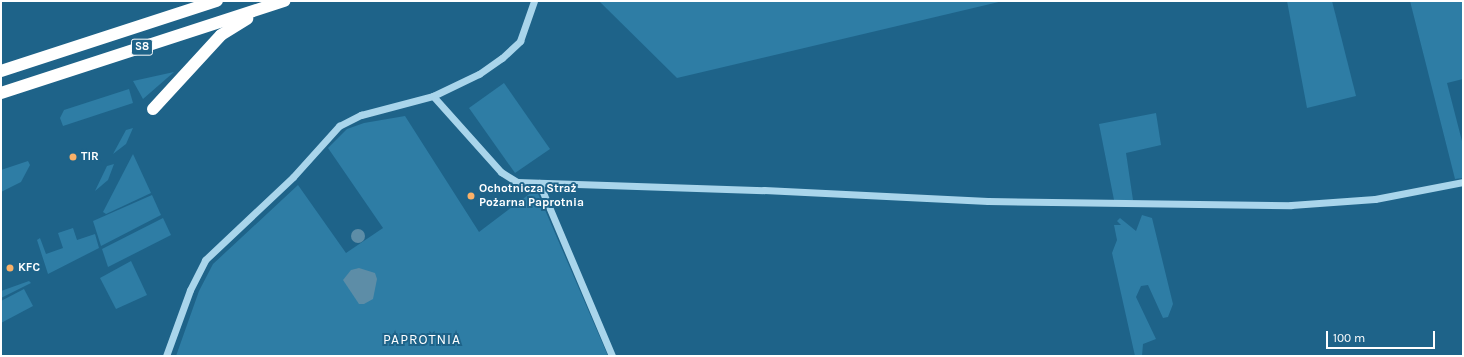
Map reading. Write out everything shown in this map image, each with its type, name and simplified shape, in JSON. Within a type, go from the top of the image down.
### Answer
[{"type":"highway","name":"S8","points":[[1,71],[217,1]]},
{"type":"highway","name":"S8","points":[[1,93],[284,1]]},
{"type":"highway","points":[[153,109],[221,36],[233,26],[284,1]]},
{"type":"street","points":[[166,356],[205,260],[293,177],[336,129],[352,118],[433,96],[478,74],[515,47],[523,35],[534,1]]},
{"type":"street","points":[[433,96],[501,172],[517,182],[764,190],[988,201],[1291,205],[1375,199],[1463,182]]},
{"type":"street","points":[[539,183],[612,356]]},
{"type":"shaded area","points":[[599,1],[1003,1],[677,78]]},
{"type":"shaded area","points":[[1287,1],[1332,1],[1356,96],[1307,108]]},
{"type":"shaded area","points":[[1410,1],[1463,1],[1463,79],[1447,83],[1463,145],[1463,178],[1455,179]]},
{"type":"shaded area","points":[[174,72],[143,99],[133,81]]},
{"type":"shaded area","points":[[504,83],[550,149],[515,173],[469,108]]},
{"type":"shaded area","points":[[129,89],[133,103],[63,126],[60,118],[64,110]]},
{"type":"shaded area","points":[[1156,113],[1161,145],[1126,153],[1133,200],[1114,200],[1099,124]]},
{"type":"shaded area","points":[[405,116],[479,232],[536,189],[608,356],[176,356],[199,291],[213,264],[298,185],[346,253],[383,228],[328,148],[347,129],[364,123]]},
{"type":"shaded area","points":[[133,128],[126,144],[113,154],[126,130]]},
{"type":"shaded area","points":[[133,154],[151,193],[106,214],[103,212]]},
{"type":"shaded area","points":[[28,161],[30,165],[21,182],[1,192],[1,170]]},
{"type":"shaded area","points":[[114,164],[108,180],[95,191],[107,166]]},
{"type":"shaded area","points":[[152,195],[161,215],[101,246],[93,221]]},
{"type":"shaded area","points":[[1142,215],[1152,218],[1173,304],[1168,317],[1163,318],[1148,285],[1141,286],[1136,297],[1156,339],[1143,344],[1142,356],[1135,356],[1112,253],[1117,240],[1114,225],[1121,225],[1117,221],[1120,218],[1136,231]]},
{"type":"shaded area","points":[[163,218],[171,235],[108,267],[102,249]]},
{"type":"shaded area","points":[[73,228],[77,240],[95,234],[99,248],[48,274],[37,240],[40,238],[46,254],[63,248],[58,233]]},
{"type":"shaded area","points":[[355,229],[361,229],[365,233],[365,239],[361,243],[355,243],[351,239],[351,233]]},
{"type":"shaded area","points":[[131,261],[147,295],[116,309],[100,278]]},
{"type":"shaded area","points":[[359,268],[375,273],[377,279],[373,299],[364,304],[359,304],[343,280],[351,270]]},
{"type":"shaded area","points":[[29,281],[31,283],[1,298],[1,291]]},
{"type":"shaded area","points":[[24,289],[33,306],[1,323],[1,301]]},
{"type":"place","name":"TIR","points":[[73,157]]},
{"type":"place","name":"Ochotnicza Straż Pożarna Paprotnia","points":[[471,196]]},
{"type":"place","name":"KFC","points":[[10,268]]},
{"type":"district","name":"PAPROTNIA","points":[[422,340]]}]
